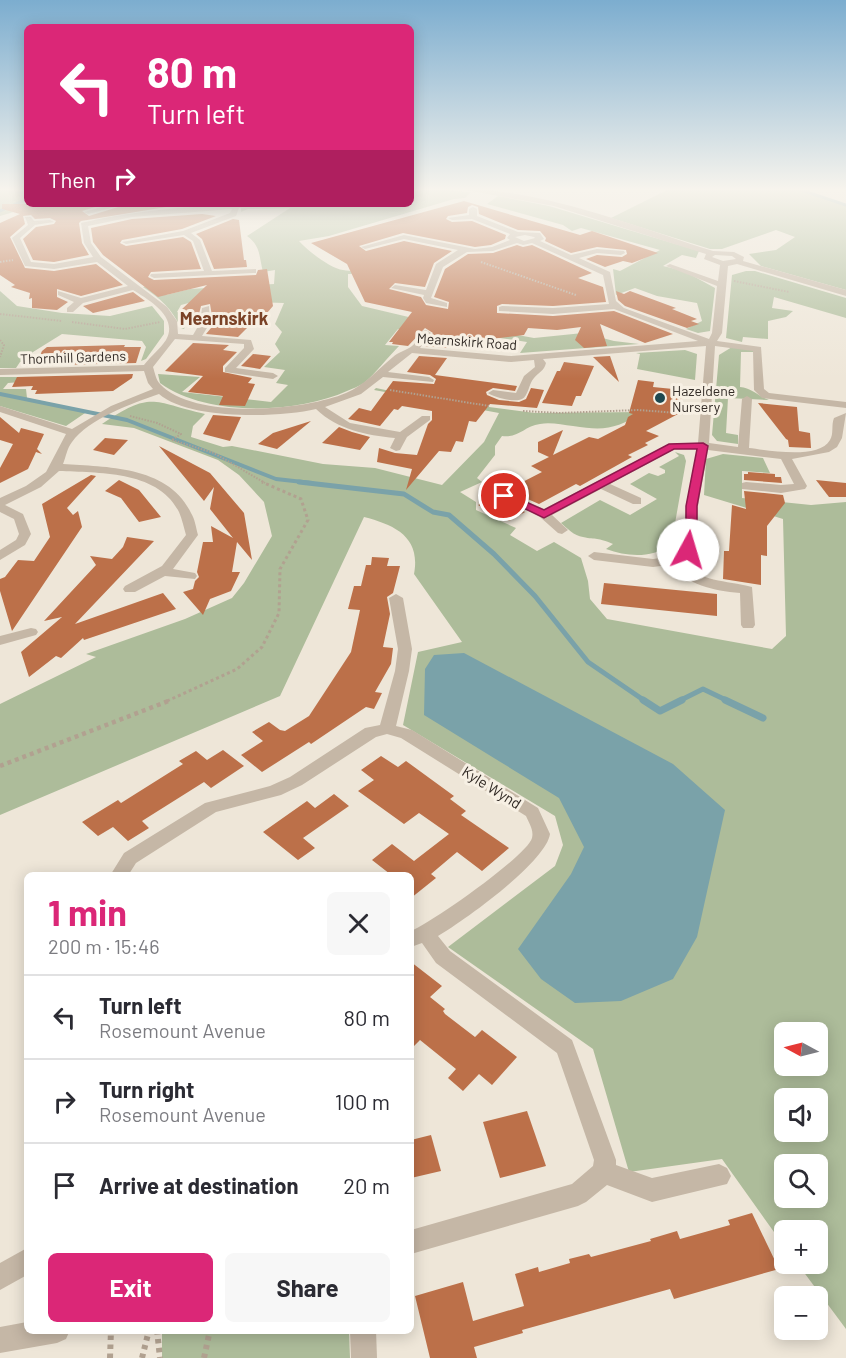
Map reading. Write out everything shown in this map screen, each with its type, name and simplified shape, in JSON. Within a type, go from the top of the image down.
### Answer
[{"type":"street","points":[[23,252],[28,264],[37,272],[98,259]]},
{"type":"street","points":[[0,556],[21,542],[25,534],[19,517],[0,505],[37,484],[56,467],[60,451],[74,433],[109,411],[158,391],[147,377],[147,368],[172,336],[174,331],[172,318],[163,306],[105,268],[94,252]]},
{"type":"street","points":[[201,252],[209,273]]},
{"type":"street","points":[[444,305],[429,302],[427,298],[439,266],[460,252]]},
{"type":"street","points":[[560,252],[607,274],[613,303]]},
{"type":"street","points":[[571,257],[583,252]]},
{"type":"street","points":[[738,262],[741,257],[734,254],[712,253],[707,255],[709,259],[724,263],[738,262],[846,293]]},
{"type":"street","points":[[594,556],[634,562],[671,561],[688,550],[692,540],[692,506],[703,446],[711,343],[717,333],[724,263]]},
{"type":"street","points":[[669,266],[683,268],[709,282],[721,282]]},
{"type":"street","points":[[154,276],[254,271]]},
{"type":"street","points":[[70,310],[80,302],[134,287]]},
{"type":"street","points":[[395,288],[430,292]]},
{"type":"street","points":[[62,293],[80,302]]},
{"type":"street","points":[[501,309],[613,303],[629,314],[711,343],[758,349],[759,390],[766,396],[846,405]]},
{"type":"street","points":[[196,337],[205,323],[206,308]]},
{"type":"street","points":[[242,341],[251,332]]},
{"type":"street","points":[[415,349],[426,333]]},
{"type":"street","points":[[172,336],[248,342],[249,349],[228,370],[273,376]]},
{"type":"street","name":"Mearnskirk Road","points":[[158,391],[174,399],[199,406],[223,410],[266,412],[318,406],[357,392],[369,385],[402,354],[415,349],[503,359],[711,343]]},
{"type":"street","name":"Mearnskirk Road","points":[[493,393],[519,397],[528,378],[540,368],[537,357]]},
{"type":"street","name":"Thornhill Gardens","points":[[0,372],[147,368]]},
{"type":"street","points":[[382,374],[429,380]]},
{"type":"street","points":[[743,451],[747,399]]},
{"type":"street","points":[[318,406],[335,421],[348,426],[402,435]]},
{"type":"street","points":[[0,409],[74,433]]},
{"type":"street","points":[[544,514],[673,446],[703,446],[785,456],[818,452],[833,445],[837,438],[838,420],[846,416]]},
{"type":"street","points":[[396,448],[402,435],[426,418]]},
{"type":"street","points":[[746,486],[782,489],[801,486],[785,456]]},
{"type":"street","points":[[56,467],[140,476],[163,486],[182,505],[192,535],[165,572],[130,589]]},
{"type":"street","points":[[602,485],[637,501]]},
{"type":"street","points":[[504,496],[544,514],[562,530]]},
{"type":"street","points":[[671,561],[681,572],[692,579],[726,588],[747,590],[748,625]]},
{"type":"street","points":[[165,572],[190,576]]},
{"type":"street","points":[[121,872],[130,858],[211,807],[275,791],[322,765],[371,732],[387,729],[402,671],[405,649],[396,598]]},
{"type":"street","points":[[0,641],[31,632]]},
{"type":"street","name":"Kyle Wynd","points":[[387,729],[406,734],[532,812],[542,830],[542,839],[536,848],[483,894],[418,937],[565,1047],[605,1160],[604,1172]]},
{"type":"street","points":[[414,1241],[578,1194],[604,1172],[652,1190],[719,1176]]},
{"type":"street","points":[[0,1278],[24,1262]]},
{"type":"street","points":[[0,1340],[34,1334]]},
{"type":"street","points":[[363,1334],[364,1358]]},
{"type":"path","points":[[475,252],[474,258],[489,266],[575,295],[613,303]]},
{"type":"path","points":[[721,282],[789,292]]},
{"type":"path","points":[[0,314],[125,329],[152,325],[172,318]]},
{"type":"path","points":[[0,340],[4,345],[0,357]]},
{"type":"path","points":[[369,385],[490,406]]},
{"type":"path","points":[[522,410],[559,413],[638,410],[706,415]]},
{"type":"path","points":[[0,766],[188,693],[237,669],[262,647],[279,613],[280,569],[308,520],[301,499],[262,482],[214,453],[172,440],[181,434],[157,423],[109,411]]},
{"type":"path","points":[[110,1358],[111,1334]]},
{"type":"path","points":[[142,1358],[148,1334]]},
{"type":"path","points":[[158,1334],[160,1358]]},
{"type":"path","points":[[204,1358],[209,1334]]},
{"type":"green space","points":[[258,252],[312,252],[338,269],[385,273],[348,274],[348,287],[362,306],[417,319],[411,330],[398,329],[385,345],[399,346],[364,383],[326,399],[278,408],[226,407],[179,394],[160,383],[158,374],[200,377],[182,392],[271,402],[288,385],[276,383],[285,370],[264,367],[280,352],[275,344],[282,332],[275,324],[284,303],[200,300],[181,305],[177,312],[187,314],[189,319],[184,329],[165,304],[143,287],[148,286],[158,295],[166,295],[190,289],[274,284],[275,270],[263,272]]},
{"type":"green space","points":[[655,252],[698,252],[696,258],[682,255],[663,266],[684,271],[715,288],[710,331],[698,333],[686,329],[702,321],[697,303],[657,296],[635,288],[616,295],[613,269],[620,271]]},
{"type":"green space","points":[[846,252],[846,290],[761,266],[749,254]]},
{"type":"green space","points":[[755,271],[846,298],[846,318],[774,297],[772,308],[793,311],[786,317],[768,321],[768,339],[743,337],[742,342],[726,338],[732,275]]},
{"type":"green space","points":[[0,291],[17,306],[62,313],[110,316],[152,306],[164,321],[164,334],[146,359],[141,361],[146,347],[142,341],[62,334],[33,352],[30,361],[20,362],[16,368],[0,368]]},
{"type":"green space","points":[[445,322],[534,338],[583,333],[614,341],[639,344],[520,353],[527,342],[436,328]]},
{"type":"green space","points":[[732,347],[751,348],[754,352],[741,352],[740,387],[769,400],[728,398],[726,433],[738,435],[738,444],[717,441],[712,435],[719,355]]},
{"type":"green space","points":[[685,350],[697,354],[695,380],[637,369],[640,354],[636,353]]},
{"type":"green space","points":[[0,377],[24,377],[21,382],[8,383],[3,389],[26,389],[27,398],[88,411],[66,426],[0,406]]},
{"type":"green space","points":[[376,388],[428,399],[535,413],[643,412],[610,427],[594,428],[544,423],[513,435],[502,436],[495,446],[495,455],[477,478],[482,482],[460,492],[476,502],[476,510],[516,528],[510,535],[537,551],[554,542],[581,558],[588,581],[590,599],[607,619],[772,649],[786,636],[783,519],[704,495],[706,459],[723,454],[763,458],[770,473],[742,471],[742,498],[811,505],[846,502],[846,1329],[828,1305],[828,1286],[814,1286],[805,1274],[828,1274],[828,1220],[774,1220],[774,1232],[722,1159],[629,1172],[593,1049],[448,947],[555,866],[563,845],[555,816],[403,725],[418,652],[462,642],[414,574],[414,551],[403,535],[395,529],[364,517],[280,696],[0,815],[0,704],[96,657],[86,654],[185,619],[232,598],[244,583],[272,536],[264,502],[239,475],[218,460],[134,428],[102,424],[132,406],[152,402],[162,403],[205,414],[193,426],[191,437],[223,447],[232,446],[323,464],[375,468],[442,485],[484,442],[499,413],[374,390]]},
{"type":"green space","points":[[675,452],[684,455],[686,461],[671,546],[655,553],[622,554],[606,549],[613,544],[577,535],[561,523],[600,500],[630,515],[657,499],[630,484],[649,473],[658,476],[665,473],[665,470],[659,467],[679,456]]},
{"type":"green space","points":[[162,1334],[349,1334],[350,1358],[162,1358]]},
{"type":"water","points":[[464,653],[673,764],[725,810],[697,937],[673,979],[621,1001],[575,1003],[541,979],[518,949],[571,874],[584,847],[559,798],[424,715],[425,669],[434,655]]},
{"type":"building","points":[[0,252],[17,252],[25,268],[54,271],[96,264],[123,285],[81,296],[57,289],[57,297],[68,302],[57,310],[32,308],[30,293],[11,287],[15,285],[0,275]]},
{"type":"building","points":[[29,252],[87,252],[89,255],[54,262],[33,260]]},
{"type":"building","points":[[101,252],[195,252],[201,269],[151,272],[148,277],[154,280],[256,275],[258,270],[267,269],[273,306],[261,320],[254,321],[238,337],[206,334],[221,316],[212,316],[210,304],[201,306],[199,314],[179,312],[207,285],[158,297]]},
{"type":"building","points":[[207,252],[243,252],[247,267],[214,269]]},
{"type":"building","points":[[327,252],[450,252],[434,263],[425,287],[395,283],[389,289],[421,297],[426,305],[448,309],[449,302],[434,297],[445,269],[468,254],[548,252],[592,273],[578,278],[603,287],[606,302],[553,306],[502,304],[497,306],[497,313],[553,316],[614,311],[673,334],[645,343],[600,324],[607,346],[584,348],[575,340],[581,327],[557,330],[528,328],[524,335],[448,344],[448,348],[424,346],[433,333],[425,328],[408,346],[392,344],[393,342],[389,342],[412,312],[365,302],[347,264]]},
{"type":"building","points":[[658,253],[632,263],[623,261],[605,267],[586,259],[597,255],[622,257],[627,254]]},
{"type":"building","points":[[616,291],[624,294],[630,291],[676,308],[672,309],[697,319],[691,321],[699,324],[687,328],[625,306],[618,300]]},
{"type":"building","points":[[133,292],[145,301],[93,313],[83,306]]},
{"type":"building","points":[[193,343],[229,345],[223,350],[237,352],[223,366],[223,372],[252,378],[248,383],[255,384],[245,406],[219,405],[223,396],[188,392],[203,376],[165,371]]},
{"type":"building","points":[[125,345],[124,347],[141,347],[136,363],[22,366],[24,362],[37,362],[42,351],[47,347]]},
{"type":"building","points":[[253,354],[271,356],[260,369],[241,366]]},
{"type":"building","points":[[419,356],[447,358],[435,375],[517,386],[515,391],[493,388],[486,392],[487,395],[499,400],[519,402],[526,399],[531,388],[544,390],[537,408],[490,404],[476,422],[469,421],[463,442],[456,441],[451,452],[439,451],[406,490],[412,469],[377,462],[379,448],[395,453],[417,455],[428,424],[432,420],[432,411],[402,406],[398,410],[394,409],[380,426],[348,419],[359,408],[371,411],[393,381],[434,384],[436,379],[430,375],[407,372]]},
{"type":"building","points":[[610,356],[619,382],[593,357]]},
{"type":"building","points":[[564,362],[594,366],[581,396],[576,396],[572,406],[542,403],[557,371],[560,371]]},
{"type":"building","points":[[133,374],[132,378],[113,391],[35,394],[37,390],[31,390],[33,386],[12,387],[17,377]]},
{"type":"building","points":[[638,380],[654,382],[653,387],[683,390],[678,414],[646,431],[659,436],[645,443],[648,445],[628,455],[632,457],[580,486],[576,484],[539,504],[507,490],[542,472],[531,466],[549,457],[538,452],[538,442],[563,430],[553,455],[589,437],[598,439],[625,425],[628,417],[633,414],[629,413]]},
{"type":"building","points":[[758,403],[797,407],[799,431],[810,433],[811,448],[789,447],[788,440]]},
{"type":"building","points":[[213,415],[241,417],[230,441],[203,434]]},
{"type":"building","points":[[0,417],[19,433],[21,428],[44,434],[37,449],[42,454],[36,452],[28,469],[0,483],[0,468],[13,444],[0,440]]},
{"type":"building","points":[[311,421],[277,449],[258,444],[273,433]]},
{"type":"building","points":[[339,427],[370,437],[360,450],[322,443]]},
{"type":"building","points":[[105,438],[128,440],[114,455],[93,450]]},
{"type":"building","points":[[159,446],[210,473],[244,513],[252,560],[237,542],[232,572],[240,572],[231,591],[210,599],[203,615],[183,592],[193,589],[199,577],[197,572],[203,542],[213,542],[211,526],[233,538],[210,509],[214,487],[204,501]]},
{"type":"building","points":[[748,472],[775,474],[775,477],[781,477],[782,483],[744,480],[744,474]]},
{"type":"building","points":[[91,475],[96,476],[67,508],[73,515],[78,511],[82,527],[12,631],[0,591],[0,579],[5,577],[18,560],[34,561],[50,537],[42,504]]},
{"type":"building","points":[[119,480],[139,490],[161,517],[139,522],[121,498],[105,491]]},
{"type":"building","points":[[816,480],[846,483],[846,497],[829,497]]},
{"type":"building","points":[[744,491],[783,495],[785,503],[767,526],[767,556],[761,555],[761,585],[723,579],[724,551],[729,551],[732,505],[746,509]]},
{"type":"building","points":[[496,496],[525,512],[509,521],[478,505]]},
{"type":"building","points":[[127,537],[154,541],[75,624],[163,593],[176,609],[84,640],[83,638],[61,658],[56,656],[29,677],[21,652],[62,617],[44,621],[96,565],[90,556],[112,559],[123,547]]},
{"type":"building","points":[[372,557],[389,558],[387,566],[400,566],[393,593],[387,597],[390,614],[383,647],[393,648],[391,664],[375,692],[382,693],[374,709],[366,707],[311,744],[309,742],[262,772],[241,755],[263,741],[252,732],[269,722],[285,731],[309,716],[351,652],[360,610],[348,609],[354,586],[361,586],[366,565],[371,565]]},
{"type":"building","points":[[604,583],[717,594],[717,616],[601,604]]},
{"type":"building","points":[[223,750],[244,766],[211,788],[204,782],[142,821],[149,828],[128,841],[113,827],[98,836],[82,822],[118,800],[121,803],[183,764],[179,761],[196,751],[207,760]]},
{"type":"building","points":[[381,756],[398,767],[406,761],[454,796],[450,799],[466,811],[461,815],[509,848],[482,871],[457,852],[431,874],[436,878],[414,896],[414,872],[387,872],[372,860],[392,844],[414,861],[449,834],[419,813],[404,824],[358,791],[374,780],[361,770]]},
{"type":"building","points":[[334,794],[349,806],[303,838],[315,848],[298,860],[263,832],[307,801],[315,808]]},
{"type":"building","points":[[414,964],[442,986],[430,997],[445,1009],[443,1011],[445,1014],[475,1037],[482,1030],[517,1057],[492,1085],[479,1074],[463,1091],[448,1078],[456,1069],[420,1040],[414,1046]]},
{"type":"building","points":[[527,1111],[546,1166],[500,1178],[483,1122]]},
{"type":"building","points":[[431,1135],[441,1171],[414,1177],[414,1139]]},
{"type":"building","points":[[752,1213],[774,1259],[774,1270],[674,1299],[670,1289],[522,1330],[523,1333],[474,1347],[477,1358],[430,1358],[415,1296],[463,1282],[473,1321],[524,1306],[515,1274],[538,1267],[539,1272],[570,1263],[569,1259],[589,1254],[591,1257],[651,1241],[650,1239],[677,1231],[680,1239],[730,1225],[728,1220]]},
{"type":"waterway","points":[[0,394],[127,420],[276,479],[312,483]]},
{"type":"waterway","points":[[299,482],[404,494],[433,512],[449,515],[494,554],[535,596],[588,662],[645,701]]},
{"type":"waterway","points":[[679,701],[703,689],[728,701]]},
{"type":"waterway","points":[[643,700],[660,711],[682,700]]},
{"type":"waterway","points":[[725,700],[763,718]]},
{"type":"place","name":"Hazeldene Nursery","points":[[660,398]]},
{"type":"district","name":"Mearnskirk","points":[[224,318]]},
{"type":"route","points":[[504,496],[544,514],[673,446],[703,446],[692,506],[692,540],[688,550]]}]
